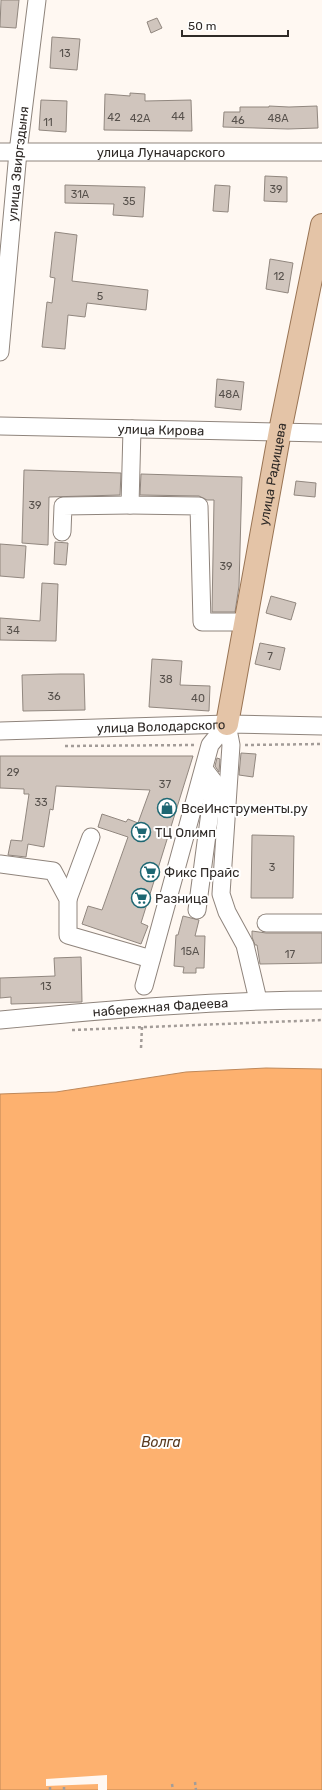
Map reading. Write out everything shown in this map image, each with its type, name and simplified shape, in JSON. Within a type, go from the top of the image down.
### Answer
[{"type":"main road","name":"улица Радищева","points":[[229,734],[245,622],[280,431],[322,225]]},
{"type":"street","name":"улица Звиргздыня","points":[[0,352],[18,152],[37,0]]},
{"type":"street","name":"улица Луначарского","points":[[0,152],[322,152]]},
{"type":"street","name":"улица Кирова","points":[[0,426],[322,433]]},
{"type":"street","points":[[130,505],[132,428]]},
{"type":"street","points":[[62,532],[62,506],[199,506],[202,622],[245,622]]},
{"type":"street","name":"улица Володарского","points":[[0,731],[229,734],[322,726]]},
{"type":"street","points":[[144,986],[210,745],[229,734],[230,769],[221,894],[227,912],[245,945],[258,1000]]},
{"type":"street","points":[[204,769],[214,782]]},
{"type":"street","points":[[197,910],[214,782],[230,769]]},
{"type":"street","points":[[91,837],[68,899],[68,935],[151,959]]},
{"type":"street","points":[[0,864],[53,871],[68,899]]},
{"type":"street","points":[[266,922],[322,923]]},
{"type":"street","name":"набережная Фадеева","points":[[0,1020],[142,1007],[258,1000],[322,1000]]},
{"type":"path","points":[[229,734],[322,744]]},
{"type":"path","points":[[61,746],[210,745]]},
{"type":"path","points":[[71,1030],[322,1020]]},
{"type":"path","points":[[141,1048],[142,1027]]},
{"type":"path","points":[[195,1782],[196,1790]]},
{"type":"path","points":[[172,1784],[173,1790]]},
{"type":"path","points":[[64,1785],[64,1790]]},
{"type":"water","name":"Волга","points":[[266,1068],[322,1069],[322,1790],[0,1790],[0,1094],[56,1092],[186,1072]]},
{"type":"pier","points":[[107,1775],[107,1790],[98,1790],[98,1784],[46,1786],[46,1779]]},
{"type":"building","points":[[1,0],[19,0],[16,28],[0,27]]},
{"type":"building","points":[[157,18],[162,28],[151,33],[147,22]]},
{"type":"building","points":[[52,37],[80,39],[77,70],[50,68]]},
{"type":"building","points":[[130,93],[145,94],[145,101],[191,100],[192,131],[104,130],[105,94],[130,96]]},
{"type":"building","points":[[41,100],[67,101],[66,132],[39,130]]},
{"type":"building","points":[[317,106],[318,128],[288,129],[223,127],[224,112],[240,112],[240,107]]},
{"type":"building","points":[[265,176],[287,177],[287,202],[264,201]]},
{"type":"building","points":[[65,185],[145,187],[143,217],[113,215],[114,204],[65,203]]},
{"type":"building","points":[[215,185],[230,186],[228,212],[213,211]]},
{"type":"building","points":[[55,232],[77,235],[72,281],[148,290],[146,310],[87,303],[85,317],[68,315],[65,349],[42,347],[47,302],[52,303],[55,278],[50,277]]},
{"type":"building","points":[[270,259],[293,263],[288,293],[266,289]]},
{"type":"building","points":[[217,379],[244,382],[241,410],[215,407]]},
{"type":"building","points":[[24,470],[121,473],[120,495],[49,497],[48,545],[22,543]]},
{"type":"building","points":[[141,474],[242,477],[239,586],[235,612],[212,612],[214,500],[207,500],[199,496],[140,495]]},
{"type":"building","points":[[296,481],[316,483],[315,497],[294,495]]},
{"type":"building","points":[[55,542],[68,543],[66,565],[54,564]]},
{"type":"building","points":[[0,544],[26,546],[24,578],[0,576]]},
{"type":"building","points":[[42,583],[58,584],[56,641],[0,640],[0,618],[40,621]]},
{"type":"building","points":[[271,596],[296,603],[291,620],[266,613]]},
{"type":"building","points":[[260,643],[285,648],[280,670],[255,664]]},
{"type":"building","points":[[152,659],[182,661],[180,685],[210,686],[209,711],[149,707]]},
{"type":"building","points":[[84,674],[85,710],[23,711],[22,675]]},
{"type":"building","points":[[241,753],[256,754],[253,777],[239,775]]},
{"type":"building","points":[[0,756],[193,756],[141,923],[148,926],[141,944],[82,924],[88,906],[102,910],[128,837],[98,827],[102,814],[126,822],[128,819],[138,823],[150,790],[56,786],[53,810],[50,809],[44,847],[28,844],[26,857],[8,855],[11,840],[22,841],[29,794],[24,794],[24,789],[0,788]]},
{"type":"building","points":[[217,758],[220,759],[219,772],[215,766]]},
{"type":"building","points":[[252,835],[294,836],[293,898],[251,898]]},
{"type":"building","points":[[183,916],[199,920],[195,936],[205,936],[204,968],[196,968],[196,973],[183,973],[184,967],[174,966],[176,935],[178,935]]},
{"type":"building","points":[[252,931],[266,933],[322,933],[322,963],[260,964],[257,945],[255,945],[252,937]]},
{"type":"building","points":[[81,957],[82,1002],[11,1004],[11,997],[0,998],[0,978],[55,976],[54,958]]},
{"type":"place","name":"ВсеИнструменты.ру","points":[[167,808]]},
{"type":"place","name":"ТЦ Олимп","points":[[141,832]]},
{"type":"place","name":"Фикс Прайс","points":[[150,872]]},
{"type":"place","name":"Разница","points":[[141,898]]}]
